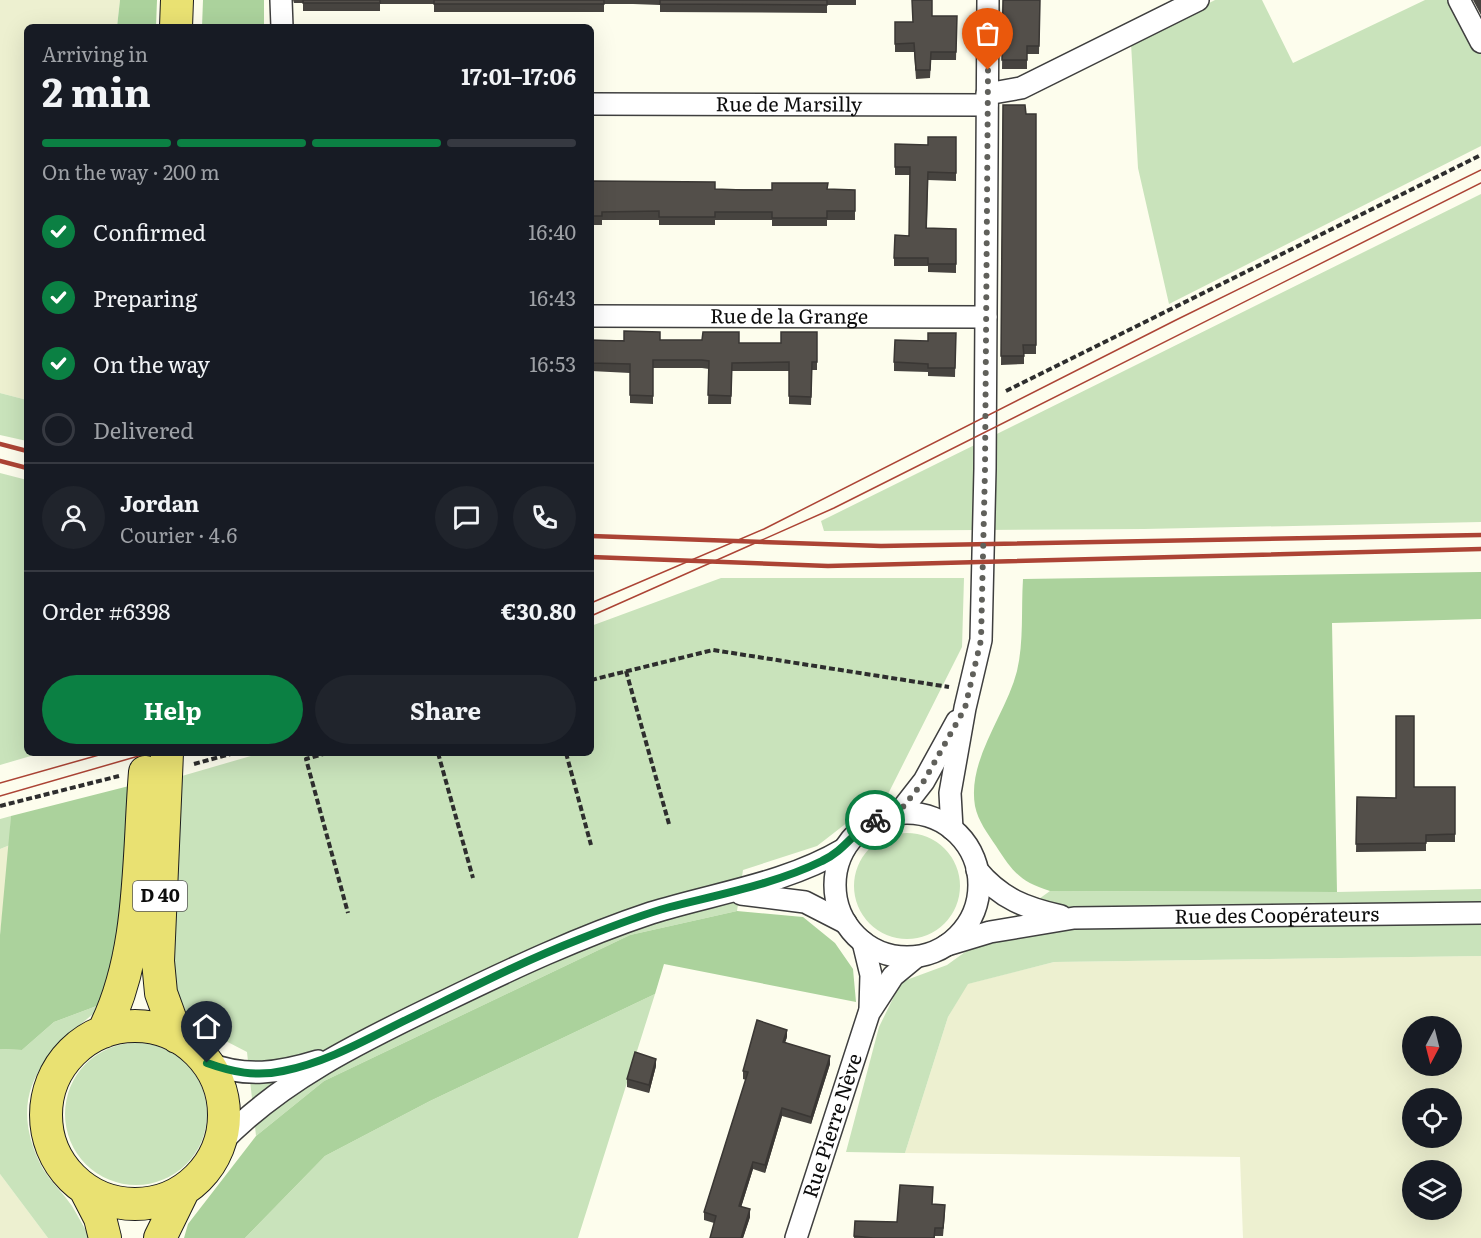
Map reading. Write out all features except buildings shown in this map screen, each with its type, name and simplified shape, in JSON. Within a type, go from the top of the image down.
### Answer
[{"type":"main road","points":[[176,24],[177,0]]},
{"type":"main road","name":"D 40","points":[[103,1032],[123,985],[131,946],[147,756]]},
{"type":"main road","name":"D 40","points":[[167,756],[158,962],[161,993],[177,1037]]},
{"type":"main road","points":[[140,1026],[177,1037],[194,1048],[207,1063],[217,1079],[224,1107],[219,1145],[205,1171],[183,1191],[157,1201],[129,1204],[111,1201],[85,1189],[70,1176],[54,1152],[46,1125],[46,1105],[54,1077],[64,1061],[86,1041],[103,1032],[140,1026]]},
{"type":"main road","points":[[85,1189],[100,1218],[105,1238]]},
{"type":"main road","points":[[160,1238],[183,1191]]},
{"type":"street","points":[[281,0],[282,24]]},
{"type":"street","points":[[952,829],[950,793],[981,640],[986,401],[988,0]]},
{"type":"street","name":"Rue de Marsilly","points":[[594,104],[987,99],[1021,88],[1198,0]]},
{"type":"street","points":[[1459,0],[1481,42]]},
{"type":"street","name":"Rue de la Grange","points":[[594,316],[986,317]]},
{"type":"street","points":[[898,813],[924,781],[968,699]]},
{"type":"street","points":[[898,813],[927,816],[952,829],[971,852],[978,870],[979,892],[974,912],[962,931],[946,945],[916,957],[888,955],[863,942],[846,923],[837,906],[834,886],[837,867],[844,849],[856,834],[871,822],[898,813]]},
{"type":"street","points":[[207,1063],[232,1071],[256,1074],[282,1071],[338,1054],[562,946],[646,915],[725,894],[820,862],[844,849]]},
{"type":"street","name":"Rue des Coopérateurs","points":[[978,870],[994,890],[1017,904],[1074,918]]},
{"type":"street","points":[[725,894],[794,899],[815,906],[846,923]]},
{"type":"street","name":"Rue des Coopérateurs","points":[[946,945],[990,932],[1074,918],[1481,913]]},
{"type":"street","name":"Rue Pierre Nève","points":[[796,1238],[869,1013],[871,975],[863,942]]},
{"type":"street","name":"Rue Pierre Nève","points":[[869,1013],[893,976],[916,957]]},
{"type":"street","points":[[219,1145],[248,1117],[338,1054]]},
{"type":"path","points":[[986,401],[1481,155]]},
{"type":"path","points":[[594,679],[699,651],[719,651],[968,699]]},
{"type":"path","points":[[626,671],[669,824]]},
{"type":"path","points":[[316,756],[306,759],[348,913]]},
{"type":"path","points":[[439,756],[473,878]]},
{"type":"path","points":[[567,756],[591,846]]},
{"type":"green space","points":[[0,0],[120,0],[117,24],[24,24],[24,399],[0,393]]},
{"type":"green space","points":[[120,0],[157,0],[156,24],[117,24]]},
{"type":"green space","points":[[203,0],[264,0],[264,24],[202,24]]},
{"type":"green space","points":[[1215,0],[1262,0],[1293,63],[1425,0],[1455,0],[1481,51],[1481,146],[1169,304],[1138,168],[1131,43]]},
{"type":"green space","points":[[1481,194],[1481,522],[1144,529],[824,531],[821,521]]},
{"type":"green space","points":[[0,393],[24,399],[24,440],[0,435]]},
{"type":"green space","points":[[0,473],[24,479],[24,756],[31,756],[0,765]]},
{"type":"green space","points":[[1481,572],[1481,619],[1332,623],[1337,892],[1050,891],[1031,884],[1018,875],[1007,863],[976,812],[974,789],[977,771],[1017,671],[1023,579]]},
{"type":"green space","points":[[721,578],[964,578],[962,647],[885,800],[857,815],[817,846],[743,870],[737,911],[630,935],[324,1081],[256,1136],[247,1052],[191,1023],[171,979],[172,900],[182,776],[251,756],[594,756],[594,625]]},
{"type":"green space","points":[[129,786],[123,923],[110,1001],[54,1022],[22,1050],[0,1049],[0,935],[11,816]]},
{"type":"green space","points":[[11,816],[10,845],[0,849],[0,819]]},
{"type":"green space","points":[[907,833],[927,837],[944,849],[956,866],[960,886],[956,906],[944,923],[927,935],[907,939],[887,935],[870,923],[858,906],[854,886],[858,866],[870,849],[887,837]]},
{"type":"green space","points":[[10,845],[0,935],[0,849]]},
{"type":"green space","points":[[1481,889],[1481,956],[1054,962],[968,984],[948,1017],[905,1153],[846,1152],[879,1027],[901,982],[947,965],[1050,891],[1337,892]]},
{"type":"green space","points":[[737,911],[803,917],[835,943],[853,969],[856,1002],[664,964],[655,994],[430,1101],[325,1156],[245,1238],[184,1238],[188,1224],[256,1136],[324,1081],[630,935]]},
{"type":"green space","points":[[1481,956],[1481,1238],[1243,1238],[1240,1157],[905,1153],[948,1017],[967,984],[1054,962]]},
{"type":"green space","points":[[655,994],[578,1238],[245,1238],[325,1156],[430,1101]]},
{"type":"green space","points":[[110,1001],[88,1018],[51,1054],[38,1073],[30,1093],[27,1116],[31,1141],[43,1169],[72,1206],[90,1238],[48,1238],[0,1174],[0,1049],[22,1050],[54,1022]]},
{"type":"green space","points":[[136,1043],[163,1049],[186,1064],[201,1087],[207,1114],[201,1141],[186,1164],[163,1179],[136,1185],[109,1179],[86,1164],[71,1141],[65,1114],[71,1087],[86,1064],[109,1049]]},
{"type":"green space","points":[[0,1174],[48,1238],[0,1238]]},
{"type":"tram line","points":[[594,602],[764,529],[1176,320],[1481,170]]},
{"type":"tram line","points":[[594,615],[834,508],[1481,183]]},
{"type":"tram line","points":[[0,783],[95,756]]},
{"type":"tram line","points":[[0,796],[139,756]]},
{"type":"railway","points":[[0,444],[24,450]]},
{"type":"railway","points":[[0,461],[24,467]]},
{"type":"railway","points":[[594,536],[881,546],[1481,535]]},
{"type":"railway","points":[[594,557],[828,566],[1481,549]]},
{"type":"way so far","points":[[875,820],[898,813],[924,781],[965,708],[979,656],[983,597],[985,469],[988,70]]},
{"type":"route","points":[[207,1063],[232,1071],[256,1074],[282,1071],[338,1054],[526,961],[582,938],[635,918],[725,894],[820,862],[844,849],[856,834],[875,820]]}]
